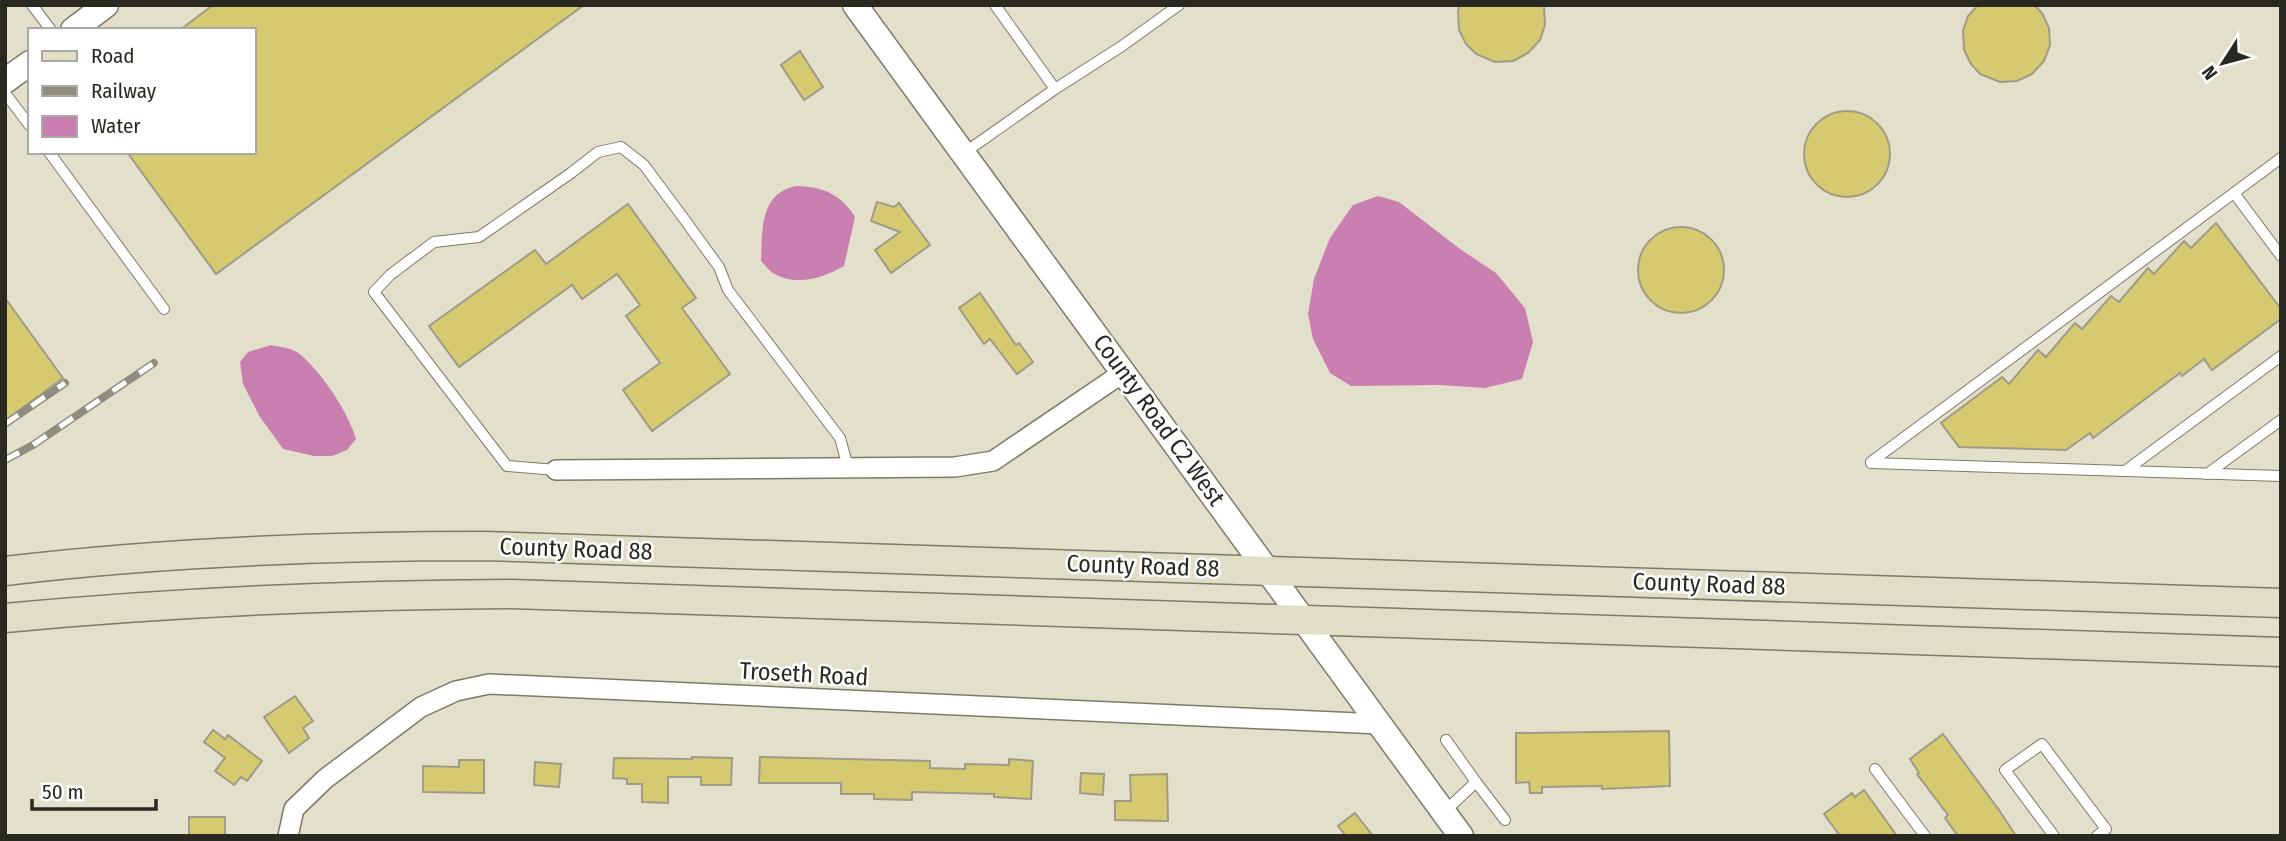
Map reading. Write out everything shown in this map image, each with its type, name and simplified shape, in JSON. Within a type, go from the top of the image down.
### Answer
[{"type":"main road","name":"County Road 88","points":[[5,571],[194,553],[367,546],[483,546],[2281,603]]},
{"type":"main road","name":"County Road 88","points":[[5,618],[245,599],[378,594],[511,594],[2281,652]]},
{"type":"street","points":[[76,28],[106,5]]},
{"type":"street","name":"County Road C2 West","points":[[855,5],[1461,836]]},
{"type":"street","points":[[5,81],[28,64]]},
{"type":"street","points":[[556,470],[955,467],[993,461],[1124,372]]},
{"type":"street","name":"Troseth Road","points":[[288,836],[294,809],[335,771],[421,707],[456,691],[489,684],[1380,724]]},
{"type":"lane","points":[[32,5],[49,28]]},
{"type":"lane","points":[[995,5],[1055,89]]},
{"type":"lane","points":[[964,153],[1179,5]]},
{"type":"lane","points":[[5,93],[28,123]]},
{"type":"lane","points":[[556,470],[507,466],[374,292],[390,275],[434,242],[479,237],[598,152],[621,147],[644,166],[719,267],[728,290],[840,438],[848,467]]},
{"type":"lane","points":[[50,154],[164,309]]},
{"type":"lane","points":[[2281,158],[1871,463],[2281,477]]},
{"type":"lane","points":[[2234,193],[2281,256]]},
{"type":"lane","points":[[2125,471],[2281,356]]},
{"type":"lane","points":[[2207,474],[2281,419]]},
{"type":"lane","points":[[1446,740],[1505,820]]},
{"type":"lane","points":[[2054,836],[2005,770],[2042,744],[2106,829],[2097,836]]},
{"type":"lane","points":[[1875,769],[1925,836]]},
{"type":"lane","points":[[1444,812],[1475,782]]},
{"type":"water","points":[[797,186],[830,193],[855,217],[844,266],[818,277],[791,280],[773,273],[761,261],[762,237],[770,204],[785,190]]},
{"type":"water","points":[[1378,196],[1399,202],[1496,273],[1525,308],[1533,342],[1522,379],[1485,388],[1440,385],[1351,386],[1330,373],[1313,339],[1308,314],[1314,279],[1330,238],[1353,205]]},
{"type":"water","points":[[271,345],[297,352],[323,380],[340,404],[356,439],[347,450],[332,456],[314,456],[283,449],[260,417],[243,384],[240,362],[248,352]]},
{"type":"building","points":[[213,5],[584,5],[216,274],[128,154],[256,154],[256,28],[183,28]]},
{"type":"building","points":[[1460,5],[1544,5],[1545,25],[1540,40],[1528,53],[1513,61],[1495,62],[1476,54],[1466,44],[1459,30]]},
{"type":"building","points":[[1978,5],[2034,5],[2042,13],[2049,28],[2050,45],[2044,61],[2032,74],[2017,81],[2000,82],[1980,74],[1971,64],[1964,50],[1963,31],[1968,16]]},
{"type":"building","points":[[800,51],[823,87],[804,100],[781,65]]},
{"type":"building","points":[[1839,111],[1855,111],[1878,123],[1887,137],[1890,154],[1887,171],[1878,185],[1855,197],[1839,197],[1823,190],[1811,178],[1804,162],[1804,146],[1811,130],[1823,118]]},
{"type":"building","points":[[877,202],[894,207],[899,203],[930,245],[891,273],[875,250],[900,232],[871,221]]},
{"type":"building","points":[[628,204],[696,298],[682,308],[730,374],[652,431],[623,390],[660,363],[626,316],[640,305],[617,274],[582,299],[572,285],[459,367],[429,326],[535,250],[546,264]]},
{"type":"building","points":[[2216,223],[2281,309],[2281,319],[2212,370],[2204,359],[2182,376],[2180,373],[2093,438],[2090,433],[2066,450],[1959,447],[1941,423],[2002,377],[2009,384],[2038,350],[2046,357],[2075,323],[2082,329],[2111,296],[2119,302],[2148,268],[2154,274],[2184,241],[2191,248]]},
{"type":"building","points":[[1673,227],[1689,227],[1712,239],[1721,253],[1724,270],[1721,287],[1712,301],[1689,313],[1673,313],[1657,306],[1645,294],[1638,278],[1638,262],[1645,246],[1657,234]]},
{"type":"building","points":[[980,293],[1016,345],[1019,343],[1033,362],[1017,374],[990,339],[984,344],[959,308]]},
{"type":"building","points":[[5,298],[63,378],[5,421]]},
{"type":"building","points":[[295,696],[313,721],[303,728],[309,738],[289,753],[264,717]]},
{"type":"building","points":[[213,730],[225,739],[228,735],[262,761],[247,781],[241,777],[234,785],[215,771],[225,758],[204,742]]},
{"type":"building","points":[[1669,731],[1670,786],[1602,789],[1602,786],[1542,787],[1542,793],[1530,793],[1529,782],[1516,783],[1516,733]]},
{"type":"building","points":[[1943,734],[2016,836],[1958,836],[1945,818],[1948,815],[1917,774],[1919,773],[1910,759]]},
{"type":"building","points":[[760,757],[930,761],[930,768],[965,769],[965,764],[1009,765],[1009,759],[1033,761],[1031,799],[994,797],[994,794],[912,792],[912,800],[874,799],[874,794],[841,794],[841,783],[759,783]]},
{"type":"building","points":[[614,758],[732,758],[731,785],[701,785],[701,777],[668,777],[668,803],[642,802],[642,784],[627,784],[627,779],[613,778]]},
{"type":"building","points":[[459,760],[484,760],[484,793],[423,792],[423,766],[459,767]]},
{"type":"building","points":[[535,762],[561,764],[559,787],[534,785]]},
{"type":"building","points":[[1081,773],[1104,774],[1103,795],[1080,793]]},
{"type":"building","points":[[1167,774],[1168,821],[1115,820],[1115,801],[1131,801],[1130,775]]},
{"type":"building","points":[[1864,790],[1897,836],[1840,836],[1824,814],[1852,793],[1855,797]]},
{"type":"building","points":[[1355,813],[1373,836],[1346,836],[1338,826]]},
{"type":"building","points":[[189,817],[225,817],[225,836],[189,836]]},
{"type":"railway","points":[[5,460],[33,445],[154,363]]},
{"type":"railway","points":[[5,424],[65,383]]}]
